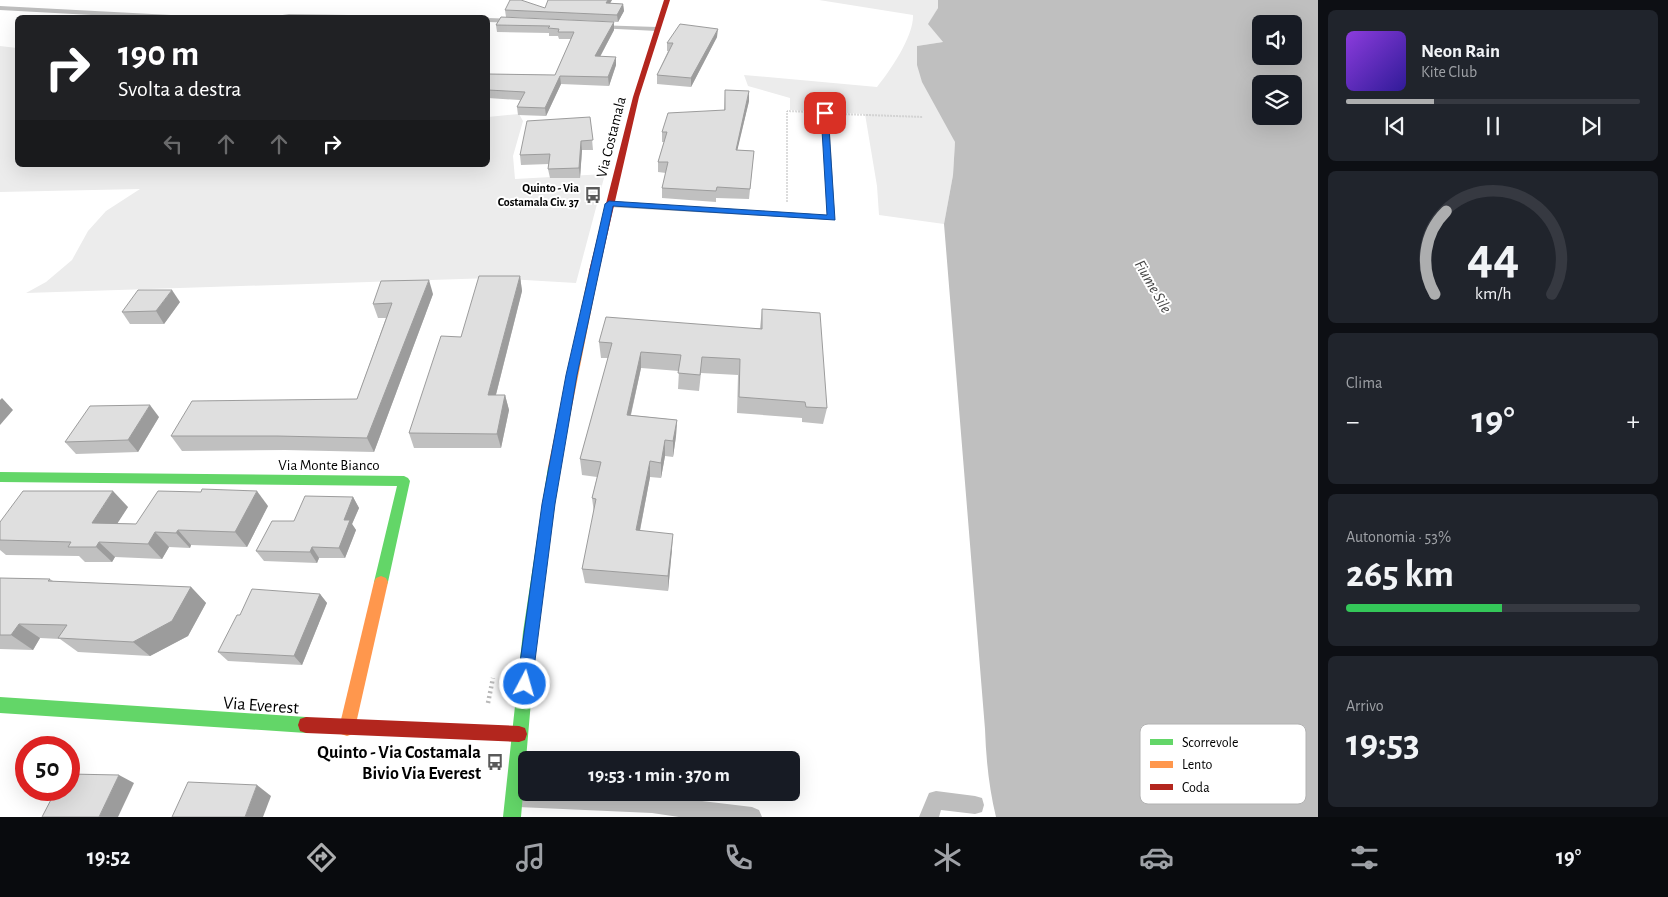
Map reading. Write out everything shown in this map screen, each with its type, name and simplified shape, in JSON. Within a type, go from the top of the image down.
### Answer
[{"type":"main road","name":"Via Costamala","points":[[512,817],[519,734],[545,522],[571,375],[609,204],[646,59],[667,0]]},
{"type":"main road","name":"Via Monte Bianco","points":[[0,477],[404,481],[347,728]]},
{"type":"main road","name":"Via Everest","points":[[0,705],[347,728],[519,734]]},
{"type":"lane","points":[[0,8],[133,15]]},
{"type":"lane","points":[[490,20],[525,21]]},
{"type":"lane","points":[[588,25],[656,29]]},
{"type":"lane","points":[[609,204],[832,218],[825,113]]},
{"type":"lane","points":[[514,798],[652,804],[752,817]]},
{"type":"lane","points":[[929,817],[936,800],[975,805]]},
{"type":"shaded area","points":[[819,0],[938,0],[938,8],[929,24],[943,42],[917,46],[955,142],[953,175],[944,224],[879,215],[877,186],[865,114],[790,110],[790,98],[748,86],[744,75],[877,87],[894,63],[910,33],[913,15]]},
{"type":"shaded area","points":[[0,46],[15,48],[15,167],[490,167],[490,117],[519,114],[523,121],[513,156],[515,179],[605,174],[576,283],[492,278],[26,293],[46,282],[72,260],[88,231],[106,211],[140,189],[0,192]]},
{"type":"water","name":"Fiume Sile","points":[[938,0],[1318,0],[1318,817],[996,817],[987,762],[944,224],[953,175],[955,142],[922,82],[917,65],[917,46],[943,42],[928,24],[938,8]]},
{"type":"building","points":[[510,0],[521,0],[545,8],[548,0],[608,0],[606,3],[623,4],[617,15],[505,10]]},
{"type":"building","points":[[501,17],[614,22],[595,56],[616,57],[608,77],[560,76],[545,108],[517,107],[525,92],[490,90],[490,74],[555,75],[574,32],[558,32],[559,29],[548,28],[550,26],[496,25]]},
{"type":"building","points":[[680,24],[718,29],[691,78],[657,75],[673,43],[667,43]]},
{"type":"building","points":[[725,90],[749,91],[736,150],[754,151],[750,189],[717,187],[716,191],[662,188],[668,162],[658,162],[667,132],[662,132],[668,113],[725,110]]},
{"type":"building","points":[[590,117],[593,140],[581,141],[579,168],[548,169],[550,154],[520,155],[527,121]]},
{"type":"building","points":[[479,276],[520,276],[488,395],[505,395],[497,434],[409,433],[441,336],[461,337]]},
{"type":"building","points":[[429,280],[367,438],[171,436],[192,401],[357,399],[392,303],[373,304],[381,281]]},
{"type":"building","points":[[138,290],[172,290],[156,311],[122,312]]},
{"type":"building","points":[[762,309],[820,313],[827,408],[806,407],[805,402],[739,397],[740,359],[702,357],[700,375],[678,373],[681,355],[641,352],[627,415],[677,420],[673,441],[665,440],[661,463],[650,461],[636,530],[673,534],[668,576],[582,569],[596,499],[592,498],[601,462],[580,459],[612,343],[599,342],[606,317],[762,329]]},
{"type":"building","points":[[150,405],[128,440],[65,442],[90,406]]},
{"type":"building","points":[[202,489],[257,491],[235,532],[178,530],[176,533],[155,532],[148,544],[99,542],[96,547],[68,547],[71,542],[0,540],[0,522],[23,491],[113,491],[92,523],[136,524],[158,491],[201,492]]},
{"type":"building","points":[[305,496],[353,497],[344,520],[350,520],[339,548],[312,547],[310,552],[256,551],[272,521],[294,521]]},
{"type":"building","points":[[0,578],[191,587],[172,621],[133,642],[58,638],[67,625],[19,624],[11,635],[0,635]]},
{"type":"building","points":[[252,589],[320,594],[294,656],[218,652],[237,615],[240,615]]},
{"type":"building","points":[[80,774],[119,775],[99,817],[42,817],[50,801],[80,801]]},
{"type":"building","points":[[188,782],[257,785],[245,817],[172,817]]},
{"type":"traffic: fast","points":[[512,817],[530,632],[554,467]]},
{"type":"traffic: fast","points":[[0,477],[404,481],[381,582]]},
{"type":"traffic: fast","points":[[0,705],[306,725]]},
{"type":"traffic: slow","points":[[554,467],[594,271]]},
{"type":"traffic: slow","points":[[347,728],[381,582]]},
{"type":"traffic: jam","points":[[594,271],[636,97],[667,0]]},
{"type":"traffic: jam","points":[[306,725],[519,734]]},
{"type":"place","name":"Quinto - Via Costamala Civ. 37","points":[[593,195]]},
{"type":"place","name":"Quinto - Via Costamala Bivio Via Everest","points":[[495,762]]},
{"type":"route","points":[[525,684],[548,504],[571,375],[609,204],[832,218],[825,113]]}]
